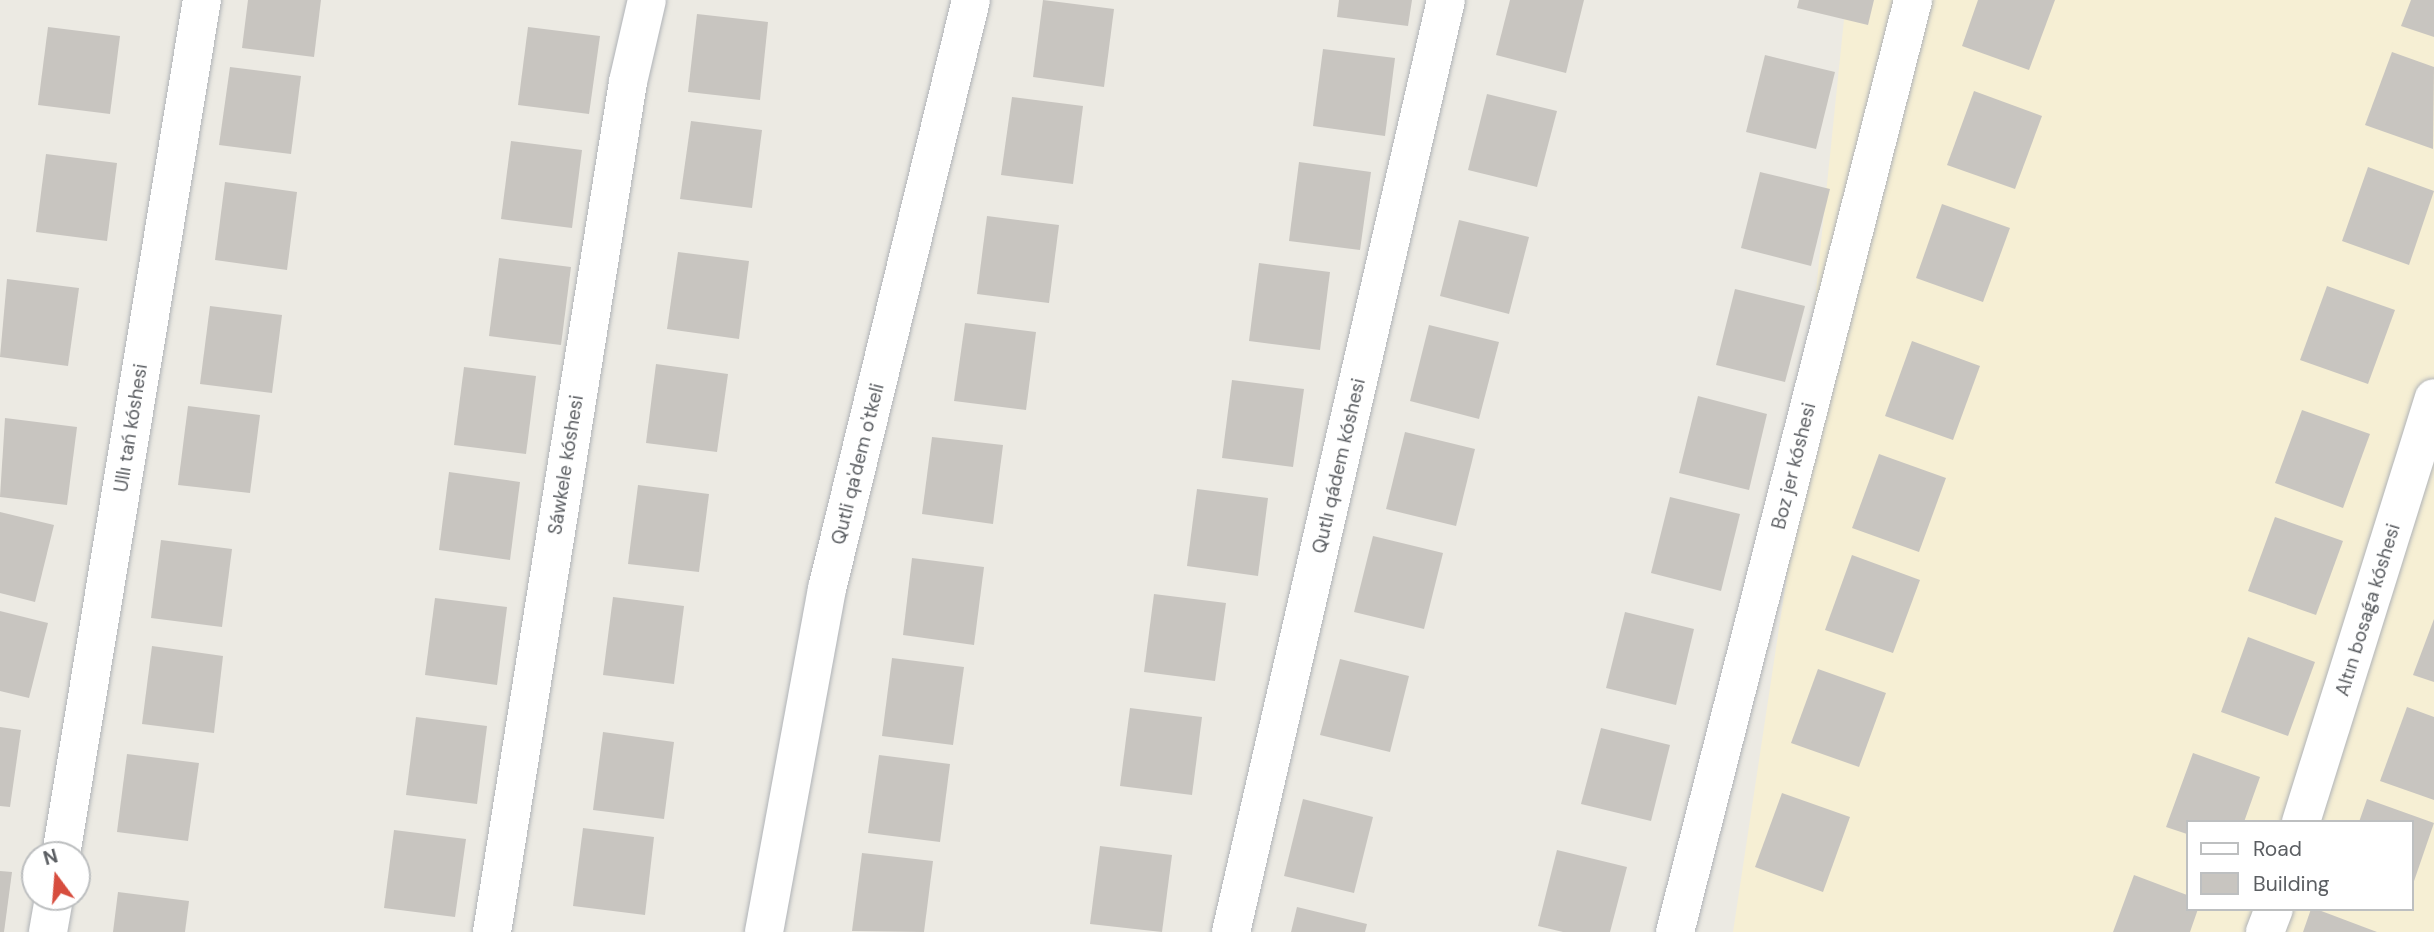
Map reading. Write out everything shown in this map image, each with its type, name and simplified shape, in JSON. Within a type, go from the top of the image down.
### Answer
[{"type":"street","name":"Ullı tań kóshesi","points":[[63,841],[202,0]]},
{"type":"street","name":"Sáwkele kóshesi","points":[[492,932],[628,82],[647,0]]},
{"type":"street","name":"Qutli qa'dem o'tkeli","points":[[764,932],[827,589],[971,0]]},
{"type":"street","name":"Qutlı qádem kóshesi","points":[[1231,932],[1446,0]]},
{"type":"street","name":"Boz jer kóshesi","points":[[1675,932],[1913,0]]},
{"type":"street","name":"Altın bosaǵa kóshesi","points":[[2302,820],[2434,398]]},
{"type":"street","points":[[48,932],[52,911]]},
{"type":"street","points":[[2265,932],[2273,911]]},
{"type":"sand","points":[[1846,0],[2434,0],[2434,932],[1733,932],[1786,582]]},
{"type":"building","points":[[248,0],[321,0],[314,57],[242,48]]},
{"type":"building","points":[[1043,0],[1114,9],[1104,87],[1033,77]]},
{"type":"building","points":[[1339,0],[1412,0],[1408,26],[1337,17]]},
{"type":"building","points":[[1510,0],[1584,0],[1566,73],[1496,55]]},
{"type":"building","points":[[1799,0],[1874,0],[1868,25],[1797,8]]},
{"type":"building","points":[[1978,0],[2055,0],[2029,70],[1962,46]]},
{"type":"building","points":[[2411,0],[2434,0],[2434,37],[2401,26]]},
{"type":"building","points":[[697,14],[768,22],[760,100],[688,92]]},
{"type":"building","points":[[48,27],[120,36],[110,114],[38,105]]},
{"type":"building","points":[[528,27],[600,36],[589,114],[518,105]]},
{"type":"building","points":[[1323,49],[1395,58],[1385,136],[1313,126]]},
{"type":"building","points":[[2392,52],[2434,67],[2433,149],[2365,125]]},
{"type":"building","points":[[1765,55],[1835,72],[1816,149],[1746,132]]},
{"type":"building","points":[[230,67],[301,76],[291,154],[219,145]]},
{"type":"building","points":[[1974,91],[2042,116],[2015,189],[1947,165]]},
{"type":"building","points":[[1487,94],[1557,111],[1537,187],[1468,170]]},
{"type":"building","points":[[1012,97],[1083,106],[1073,184],[1001,175]]},
{"type":"building","points":[[691,121],[762,130],[752,208],[680,199]]},
{"type":"building","points":[[511,141],[582,150],[572,228],[501,219]]},
{"type":"building","points":[[46,154],[117,163],[107,241],[36,232]]},
{"type":"building","points":[[1299,162],[1371,172],[1360,250],[1289,241]]},
{"type":"building","points":[[2368,167],[2434,191],[2409,265],[2342,241]]},
{"type":"building","points":[[1760,172],[1830,189],[1811,266],[1741,248]]},
{"type":"building","points":[[225,182],[297,192],[287,270],[215,260]]},
{"type":"building","points":[[1942,204],[2010,228],[1983,302],[1916,278]]},
{"type":"building","points":[[987,216],[1059,225],[1049,303],[977,294]]},
{"type":"building","points":[[1459,220],[1529,237],[1509,314],[1440,296]]},
{"type":"building","points":[[678,252],[749,261],[739,339],[667,329]]},
{"type":"building","points":[[499,258],[571,267],[561,345],[489,336]]},
{"type":"building","points":[[1259,263],[1330,272],[1320,350],[1249,341]]},
{"type":"building","points":[[7,279],[79,288],[68,366],[0,357]]},
{"type":"building","points":[[2327,286],[2395,310],[2368,384],[2300,360]]},
{"type":"building","points":[[1735,289],[1805,306],[1785,382],[1716,365]]},
{"type":"building","points":[[210,306],[282,315],[272,393],[200,384]]},
{"type":"building","points":[[965,323],[1036,332],[1026,410],[954,401]]},
{"type":"building","points":[[1429,325],[1499,342],[1479,419],[1410,401]]},
{"type":"building","points":[[1912,341],[1980,366],[1953,440],[1885,416]]},
{"type":"building","points":[[656,364],[728,374],[717,452],[646,443]]},
{"type":"building","points":[[464,367],[536,376],[526,454],[454,445]]},
{"type":"building","points":[[1232,380],[1304,389],[1293,467],[1222,458]]},
{"type":"building","points":[[1698,396],[1767,414],[1749,490],[1679,473]]},
{"type":"building","points":[[188,406],[260,415],[250,493],[178,485]]},
{"type":"building","points":[[2302,410],[2370,434],[2343,508],[2275,483]]},
{"type":"building","points":[[5,418],[77,427],[67,505],[0,497]]},
{"type":"building","points":[[1405,432],[1475,449],[1456,526],[1386,509]]},
{"type":"building","points":[[932,437],[1003,445],[993,524],[922,514]]},
{"type":"building","points":[[1879,454],[1946,478],[1919,552],[1852,528]]},
{"type":"building","points":[[449,472],[520,482],[510,560],[439,550]]},
{"type":"building","points":[[638,485],[709,494],[699,572],[628,564]]},
{"type":"building","points":[[1197,489],[1268,498],[1258,576],[1187,566]]},
{"type":"building","points":[[1670,497],[1740,514],[1721,591],[1651,573]]},
{"type":"building","points":[[0,512],[54,525],[35,602],[0,593]]},
{"type":"building","points":[[2275,517],[2343,541],[2316,615],[2248,591]]},
{"type":"building","points":[[1373,536],[1443,553],[1424,629],[1354,612]]},
{"type":"building","points":[[161,540],[232,549],[222,627],[151,618]]},
{"type":"building","points":[[1852,555],[1920,580],[1893,653],[1825,630]]},
{"type":"building","points":[[912,558],[984,567],[974,645],[903,635]]},
{"type":"building","points":[[1154,594],[1226,603],[1215,681],[1144,672]]},
{"type":"building","points":[[613,597],[684,606],[674,684],[603,675]]},
{"type":"building","points":[[435,598],[507,607],[497,685],[425,675]]},
{"type":"building","points":[[0,611],[48,623],[29,698],[0,691]]},
{"type":"building","points":[[1625,612],[1694,629],[1676,705],[1606,688]]},
{"type":"building","points":[[2434,619],[2434,682],[2413,675]]},
{"type":"building","points":[[2248,637],[2315,662],[2288,736],[2221,712]]},
{"type":"building","points":[[152,646],[223,656],[214,733],[142,724]]},
{"type":"building","points":[[892,658],[964,667],[953,745],[882,736]]},
{"type":"building","points":[[1340,659],[1409,676],[1390,752],[1320,735]]},
{"type":"building","points":[[1818,669],[1886,693],[1859,767],[1791,743]]},
{"type":"building","points":[[2407,707],[2434,717],[2434,800],[2380,781]]},
{"type":"building","points":[[1130,708],[1202,717],[1192,795],[1120,786]]},
{"type":"building","points":[[416,717],[487,726],[477,804],[406,795]]},
{"type":"building","points":[[0,727],[21,730],[10,807],[0,806]]},
{"type":"building","points":[[1601,728],[1670,745],[1651,821],[1581,804]]},
{"type":"building","points":[[603,732],[674,742],[664,819],[593,810]]},
{"type":"building","points":[[2193,753],[2260,777],[2245,820],[2186,820],[2186,834],[2166,827]]},
{"type":"building","points":[[127,754],[199,763],[188,841],[117,832]]},
{"type":"building","points":[[879,755],[950,764],[940,842],[868,833]]},
{"type":"building","points":[[1782,793],[1850,817],[1823,892],[1755,867]]},
{"type":"building","points":[[1303,799],[1373,817],[1354,893],[1284,876]]},
{"type":"building","points":[[2367,799],[2434,823],[2413,884],[2413,820],[2360,820]]},
{"type":"building","points":[[583,828],[654,837],[645,915],[573,906]]},
{"type":"building","points":[[394,830],[466,839],[455,917],[384,908]]},
{"type":"building","points":[[1100,846],[1172,855],[1162,932],[1090,924]]},
{"type":"building","points":[[1557,850],[1627,867],[1610,932],[1563,932],[1538,926]]},
{"type":"building","points":[[862,853],[933,861],[924,932],[852,931]]},
{"type":"building","points":[[0,871],[12,872],[4,932],[0,932]]},
{"type":"building","points":[[2134,875],[2186,895],[2186,911],[2197,911],[2190,932],[2113,932]]},
{"type":"building","points":[[118,892],[189,901],[185,932],[113,932]]},
{"type":"building","points":[[1297,907],[1367,924],[1365,932],[1291,932]]},
{"type":"building","points":[[2310,911],[2321,911],[2377,932],[2303,932]]}]
